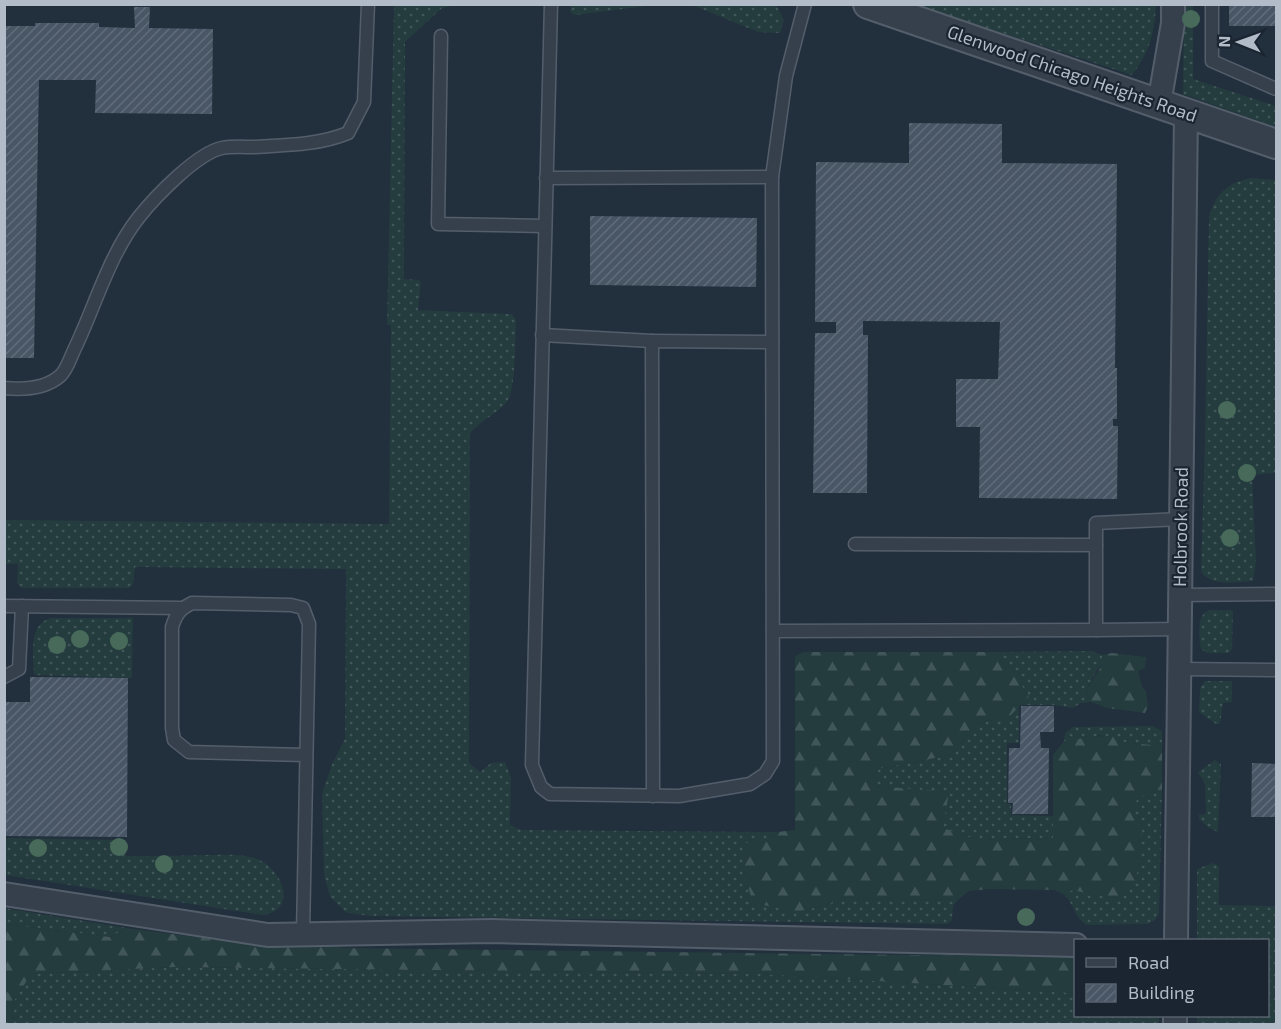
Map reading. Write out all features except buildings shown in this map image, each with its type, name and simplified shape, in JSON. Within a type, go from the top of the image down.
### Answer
[{"type":"street","points":[[1159,104],[1173,23],[1173,4]]},
{"type":"street","name":"Glenwood Chicago Heights Road","points":[[873,5],[1276,144]]},
{"type":"street","name":"Holbrook Road","points":[[1176,939],[1186,113]]},
{"type":"street","points":[[4,894],[268,935],[491,931],[1074,945]]},
{"type":"lane","points":[[4,388],[22,390],[42,386],[62,375],[92,314],[116,253],[138,219],[152,203],[167,187],[201,159],[221,148],[276,146],[330,140],[348,133],[364,102],[368,4]]},
{"type":"lane","points":[[550,8],[532,765],[541,788],[550,794],[679,796],[750,784],[765,774],[773,761],[772,177],[786,76],[805,4]]},
{"type":"lane","points":[[1212,4],[1212,61],[1276,89]]},
{"type":"lane","points":[[441,36],[438,224],[544,225]]},
{"type":"lane","points":[[546,178],[772,177]]},
{"type":"lane","points":[[542,335],[652,341],[772,342]]},
{"type":"lane","points":[[652,341],[653,796]]},
{"type":"lane","points":[[1096,630],[1096,522],[1181,519]]},
{"type":"lane","points":[[855,544],[1096,545]]},
{"type":"lane","points":[[1180,595],[1276,594]]},
{"type":"lane","points":[[303,934],[309,624],[303,608],[291,605],[192,603],[183,608],[175,616],[172,627],[174,740],[189,752],[306,755]]},
{"type":"lane","points":[[4,606],[183,608]]},
{"type":"lane","points":[[4,676],[19,669],[22,606]]},
{"type":"lane","points":[[773,631],[1180,629]]},
{"type":"lane","points":[[1180,669],[1276,670]]},
{"type":"green space","points":[[571,4],[655,5],[575,15],[570,12]]},
{"type":"green space","points":[[394,5],[454,5],[442,8],[405,42],[404,279],[421,282],[418,310],[512,314],[516,320],[511,394],[505,404],[470,434],[469,763],[480,772],[491,763],[505,762],[511,777],[510,825],[521,830],[777,832],[769,839],[798,912],[851,898],[958,900],[953,906],[952,920],[948,924],[371,916],[347,913],[330,897],[324,874],[322,794],[332,764],[345,739],[346,569],[135,567],[133,584],[129,588],[22,588],[17,584],[18,564],[5,564],[5,520],[389,524],[391,325],[387,325]]},
{"type":"green space","points":[[692,5],[776,5],[784,20],[780,33],[758,32]]},
{"type":"green space","points":[[917,5],[1156,5],[1150,42],[1143,59],[1132,75]]},
{"type":"green space","points":[[1184,5],[1193,5],[1193,79],[1276,106],[1276,127],[1183,94]]},
{"type":"green space","points":[[1251,178],[1276,180],[1276,473],[1252,475],[1256,561],[1253,581],[1224,582],[1210,579],[1201,571],[1209,217],[1215,201],[1224,190],[1235,183]]},
{"type":"green space","points":[[1209,610],[1233,611],[1232,649],[1229,653],[1207,653],[1201,649],[1200,621]]},
{"type":"green space","points":[[52,618],[133,618],[132,678],[34,675],[35,633],[44,621]]},
{"type":"green space","points":[[1092,651],[1102,655],[1102,665],[1086,690],[1091,702],[1081,703],[1073,708],[1054,705],[1019,705],[1028,695],[999,652]]},
{"type":"green space","points":[[804,652],[999,652],[1029,696],[1009,717],[978,723],[950,755],[878,769],[875,786],[949,792],[943,828],[975,839],[1053,838],[1053,755],[1064,741],[1116,736],[1121,742],[1162,746],[1162,789],[1137,798],[1134,818],[1142,831],[1136,883],[1115,899],[1072,890],[1065,895],[1054,890],[990,889],[969,891],[958,900],[851,898],[798,912],[753,903],[743,869],[745,843],[769,839],[777,832],[795,830],[795,656]]},
{"type":"green space","points":[[1112,653],[1146,657],[1145,668],[1138,671],[1142,687],[1146,691],[1148,706],[1145,713],[1107,708],[1091,702],[1086,690],[1102,665],[1102,655]]},
{"type":"green space","points":[[1205,681],[1232,681],[1232,702],[1223,703],[1220,724],[1216,724],[1199,712],[1200,688]]},
{"type":"green space","points":[[1019,705],[1019,743],[1007,743],[1007,804],[1011,804],[1011,815],[1053,816],[1053,838],[975,839],[942,828],[949,793],[875,786],[878,769],[950,755],[978,723],[1009,717]]},
{"type":"green space","points":[[1153,726],[1162,731],[1162,746],[1120,742],[1099,735],[1090,739],[1064,741],[1065,733],[1073,727]]},
{"type":"green space","points":[[1215,760],[1221,764],[1218,832],[1199,819],[1199,814],[1206,813],[1205,784],[1198,772]]},
{"type":"green space","points":[[1162,789],[1159,914],[1148,924],[1086,925],[1065,895],[1072,890],[1115,898],[1137,797]]},
{"type":"green space","points":[[5,838],[126,840],[126,856],[238,855],[251,857],[266,864],[273,871],[283,888],[284,897],[281,905],[274,911],[263,915],[5,875]]},
{"type":"green space","points":[[1213,863],[1219,866],[1219,905],[1276,906],[1276,1024],[1197,1024],[1197,1017],[1269,1017],[1269,939],[1197,939],[1197,869]]},
{"type":"green space","points":[[4,908],[127,928],[110,937],[5,924]]},
{"type":"green space","points":[[5,924],[110,937],[127,928],[263,946],[319,944],[344,948],[1074,957],[1074,993],[760,974],[175,967],[31,974],[15,999],[13,1024],[5,1024]]},
{"type":"green space","points":[[175,967],[760,974],[1074,993],[1074,1017],[1159,1017],[1159,1024],[13,1024],[15,999],[31,974]]}]
